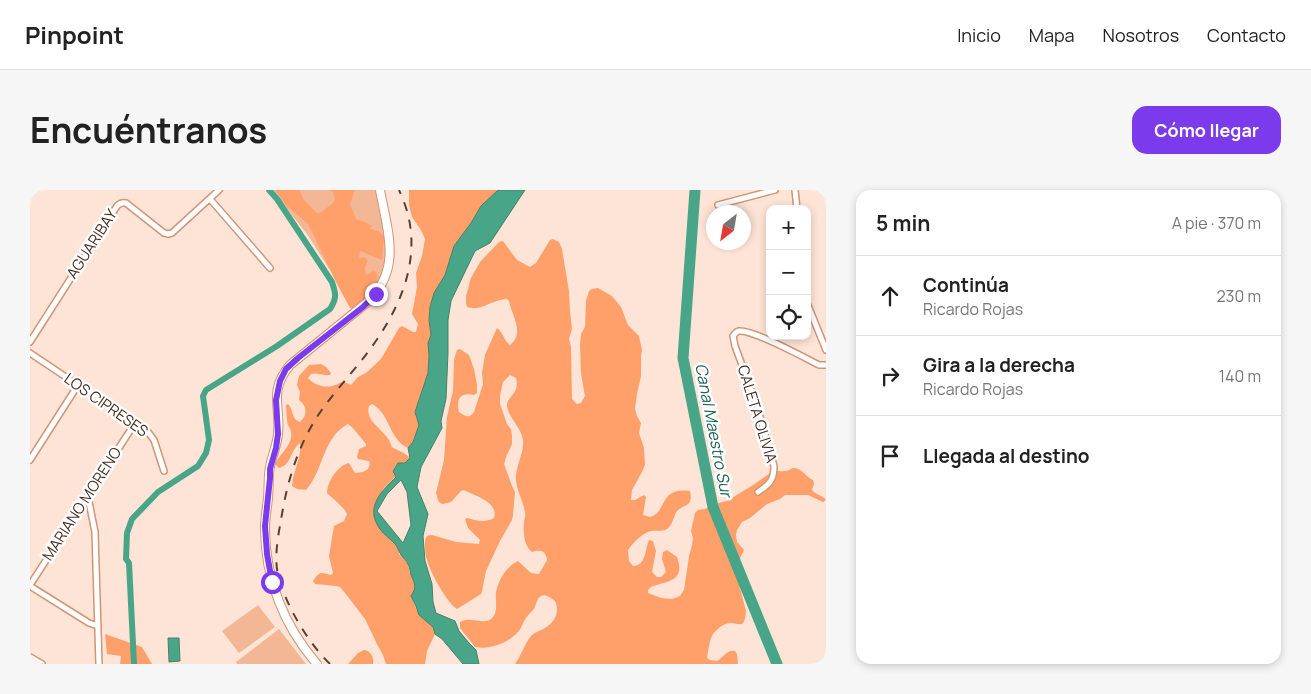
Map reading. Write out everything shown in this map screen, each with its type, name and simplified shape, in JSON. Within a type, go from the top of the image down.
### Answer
[{"type":"main road","points":[[317,664],[296,636],[283,613],[272,582],[268,561],[265,526],[270,469],[278,434],[276,396],[282,376],[290,365],[370,300],[384,282],[389,266],[390,246],[388,226],[380,190]]},
{"type":"street","name":"AGUARIBAY","points":[[30,342],[117,206],[122,202],[126,203],[164,233],[168,234],[172,233],[219,190]]},
{"type":"street","points":[[718,205],[775,190]]},
{"type":"street","points":[[795,190],[797,205]]},
{"type":"street","points":[[210,199],[270,268]]},
{"type":"street","points":[[811,313],[826,350]]},
{"type":"street","name":"CALETA OLIVIA","points":[[758,492],[770,482],[774,475],[774,466],[756,403],[733,336],[736,332],[746,332],[766,339],[819,365],[825,365]]},
{"type":"street","name":"LOS CIPRESES","points":[[30,353],[151,435],[164,471]]},
{"type":"street","points":[[30,460],[78,385]]},
{"type":"street","name":"MARIANO MORENO","points":[[30,586],[135,424]]},
{"type":"street","points":[[86,498],[89,502],[95,532],[99,664]]},
{"type":"street","points":[[30,586],[89,623],[98,626]]},
{"type":"street","points":[[30,657],[42,664]]},
{"type":"shaded area","points":[[272,190],[376,190],[388,243],[385,267],[378,287],[353,306],[307,234]]},
{"type":"shaded area","points":[[275,190],[300,190],[303,199],[318,214],[332,204],[335,199],[333,192],[330,190],[355,190],[350,204],[356,219],[372,226],[370,229],[379,231],[384,236],[382,260],[360,251],[359,258],[365,257],[368,260],[365,268],[366,275],[373,271],[378,276],[372,296],[356,308],[350,308],[308,224],[287,206]]},
{"type":"shaded area","points":[[409,190],[498,190],[481,206],[454,246],[445,275],[434,293],[429,320],[431,335],[428,343],[428,373],[415,412],[419,425],[413,442],[408,448],[397,439],[378,408],[372,404],[369,406],[369,416],[386,436],[392,447],[410,458],[405,463],[396,466],[393,471],[396,476],[384,488],[375,503],[380,529],[395,544],[399,554],[408,563],[415,583],[411,596],[419,614],[431,625],[435,634],[427,651],[425,664],[386,664],[365,619],[340,587],[315,584],[313,581],[320,573],[331,575],[333,573],[329,556],[334,526],[344,521],[347,514],[327,493],[327,489],[337,470],[345,464],[349,463],[355,473],[368,469],[369,461],[358,459],[357,457],[359,449],[366,446],[366,444],[348,424],[339,430],[328,446],[312,482],[306,490],[297,489],[292,486],[300,454],[300,443],[294,449],[286,464],[279,468],[275,464],[289,444],[291,437],[286,405],[290,406],[297,421],[300,422],[305,414],[305,408],[299,400],[300,392],[297,385],[299,376],[309,365],[321,364],[331,373],[330,375],[311,374],[308,378],[317,384],[328,387],[343,382],[351,385],[381,359],[399,328],[402,326],[416,332],[418,324],[412,314],[417,287],[416,273],[425,239],[412,217],[409,205]]},
{"type":"shaded area","points":[[498,190],[525,190],[490,243],[475,251],[451,301],[448,320],[446,399],[441,421],[442,428],[421,467],[417,487],[428,514],[423,536],[425,561],[432,584],[436,613],[455,621],[459,631],[476,650],[479,664],[463,664],[442,639],[435,634],[433,627],[419,615],[411,596],[415,586],[409,565],[396,545],[380,529],[374,514],[374,507],[385,488],[396,477],[393,471],[398,463],[405,463],[410,458],[408,448],[413,442],[419,425],[415,412],[428,373],[428,343],[431,335],[430,307],[434,293],[445,275],[454,246],[481,206]],"holes":[[[401,480],[407,492],[411,525],[403,543],[377,511],[387,494]]]},
{"type":"shaded area","points":[[553,239],[559,242],[562,249],[569,291],[572,329],[569,339],[571,347],[572,399],[577,404],[581,403],[585,396],[581,374],[581,334],[585,327],[586,301],[589,291],[598,288],[612,296],[621,307],[628,325],[639,336],[642,350],[641,376],[635,409],[641,423],[639,433],[644,448],[645,465],[632,490],[631,500],[644,495],[646,497],[643,515],[650,517],[656,514],[668,496],[680,491],[690,491],[690,502],[677,511],[669,527],[665,530],[651,531],[644,534],[628,550],[629,561],[633,566],[637,565],[643,560],[649,540],[653,541],[656,551],[652,572],[657,577],[661,577],[666,572],[662,559],[663,552],[667,550],[677,557],[679,571],[677,576],[651,587],[648,593],[661,598],[672,599],[680,596],[684,590],[693,538],[691,531],[695,513],[698,510],[727,501],[773,471],[786,471],[793,468],[799,469],[813,480],[812,490],[826,500],[823,502],[808,495],[785,495],[767,504],[742,522],[737,530],[737,542],[744,550],[735,569],[746,611],[745,617],[741,624],[729,623],[716,631],[711,638],[707,658],[717,661],[727,652],[735,651],[738,664],[515,664],[531,636],[549,626],[556,616],[555,601],[545,595],[539,598],[521,629],[498,645],[481,648],[475,647],[460,628],[460,622],[464,620],[488,621],[491,619],[496,610],[496,592],[499,583],[507,570],[514,564],[518,561],[531,573],[539,574],[547,560],[546,555],[542,552],[532,552],[527,546],[525,539],[525,513],[516,480],[523,441],[507,406],[517,385],[516,378],[510,375],[503,382],[500,404],[507,424],[511,429],[512,436],[512,444],[504,464],[515,492],[512,520],[486,571],[481,594],[457,609],[439,587],[432,572],[425,554],[425,541],[427,537],[432,535],[456,542],[479,544],[480,540],[468,528],[465,519],[490,520],[494,518],[495,512],[485,500],[464,490],[451,502],[443,504],[438,500],[436,493],[444,460],[447,417],[453,391],[454,360],[457,350],[460,349],[469,355],[477,385],[477,393],[460,397],[458,403],[459,412],[469,416],[474,412],[483,384],[482,373],[485,355],[497,328],[510,345],[517,335],[516,324],[507,299],[477,308],[467,307],[466,296],[471,278],[480,262],[499,242],[503,241],[517,260],[530,267],[536,263],[550,240]]},
{"type":"shaded area","points":[[258,605],[275,627],[239,653],[222,631]]},
{"type":"shaded area","points":[[279,629],[306,664],[237,664],[236,662]]},
{"type":"shaded area","points":[[105,634],[142,647],[152,664],[120,664],[121,656],[107,654]]},
{"type":"shaded area","points":[[168,638],[179,638],[180,661],[169,662]]},
{"type":"shaded area","points":[[364,650],[372,655],[373,664],[348,664],[358,653]]},
{"type":"waterway","points":[[134,664],[129,563],[126,559],[127,533],[132,519],[158,492],[198,466],[206,453],[209,440],[203,396],[206,390],[277,346],[330,309],[335,299],[332,282],[277,199],[269,190]]},
{"type":"waterway","name":"Canal Maestro Sur","points":[[695,190],[683,358],[713,507],[777,664]]},
{"type":"railway","points":[[330,664],[305,633],[284,594],[277,569],[278,538],[290,478],[306,437],[326,404],[362,359],[388,322],[403,289],[411,255],[411,237],[408,215],[399,190]]},
{"type":"route","points":[[272,582],[265,526],[270,469],[279,427],[276,400],[280,381],[290,365],[363,307],[376,294]]}]
